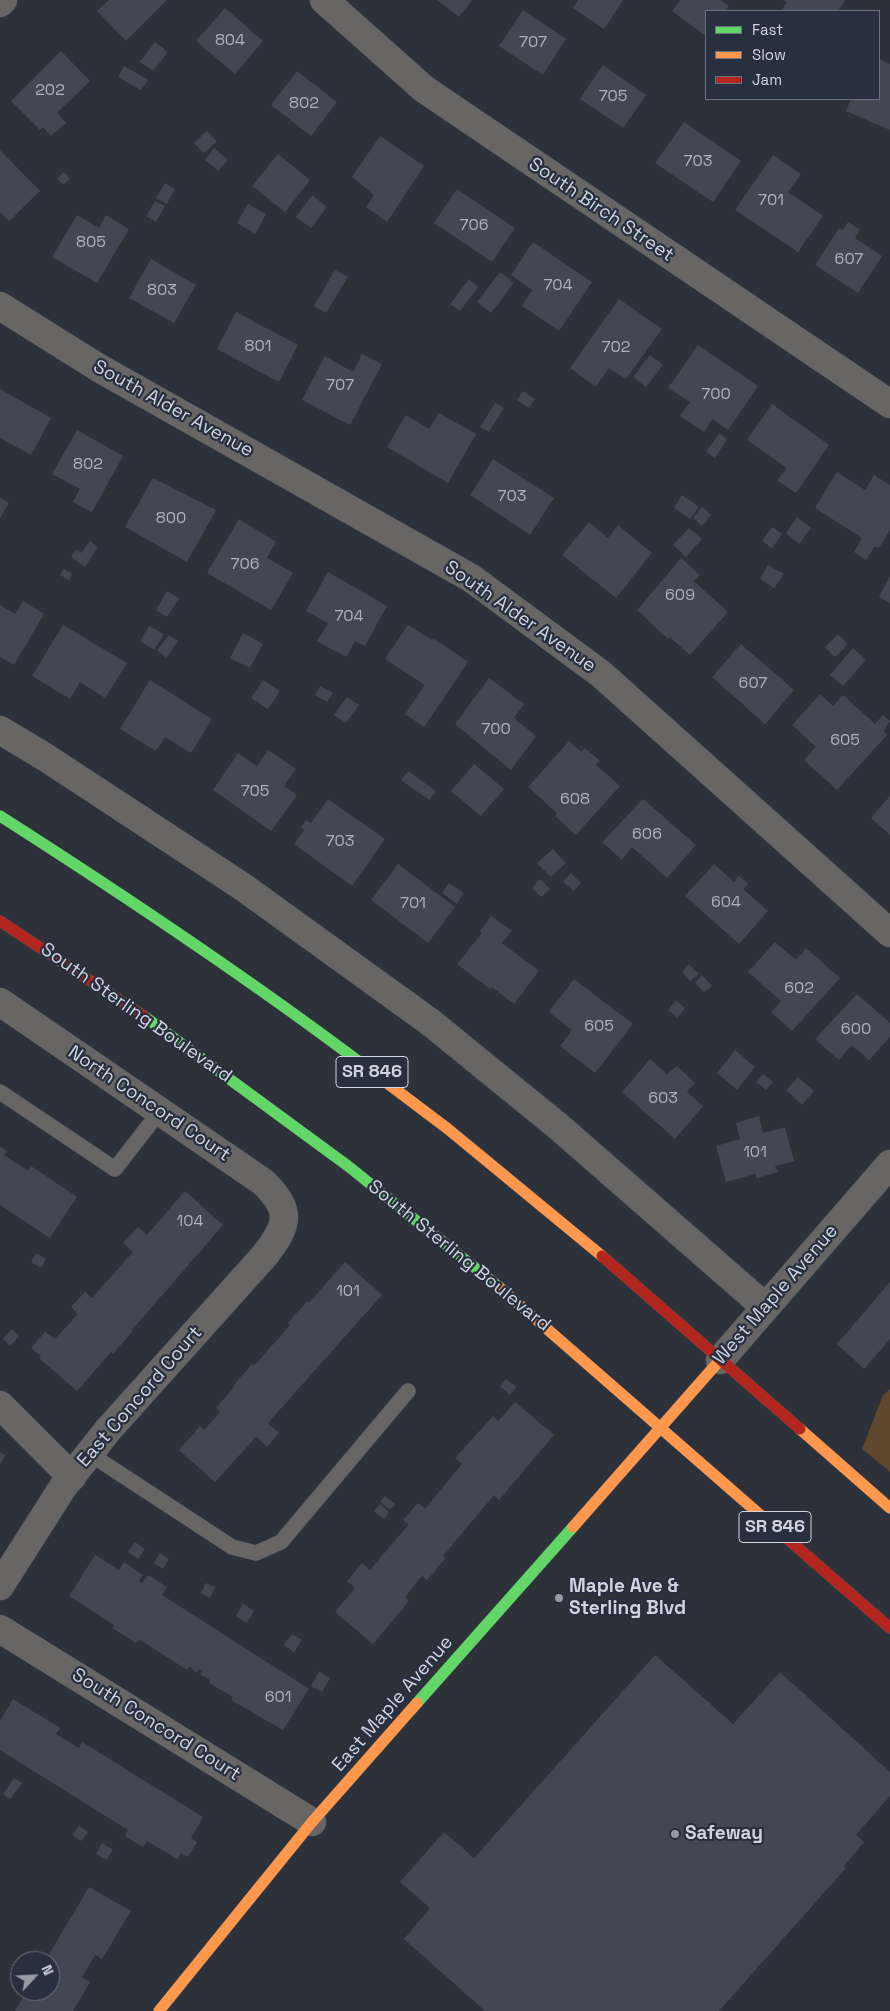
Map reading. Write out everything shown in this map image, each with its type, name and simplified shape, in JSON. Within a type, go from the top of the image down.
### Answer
[{"type":"main road","name":"SR 846","points":[[0,816],[127,897],[265,991],[448,1128],[613,1265],[890,1508]]},
{"type":"main road","name":"South Sterling Boulevard","points":[[0,921],[138,1012],[348,1166],[476,1267],[890,1628]]},
{"type":"main road","name":"West Maple Avenue","points":[[660,1426],[720,1360]]},
{"type":"main road","name":"East Maple Avenue","points":[[159,2011],[312,1822],[660,1426]]},
{"type":"street","points":[[0,3],[3,0]]},
{"type":"street","name":"South Birch Street","points":[[324,0],[424,89],[890,404]]},
{"type":"street","name":"South Alder Avenue","points":[[0,306],[99,368],[472,578],[601,674],[890,933]]},
{"type":"street","points":[[0,730],[45,757],[243,887],[430,1022],[559,1127],[764,1306]]},
{"type":"street","name":"North Concord Court","points":[[0,1002],[263,1182],[278,1196],[286,1215]]},
{"type":"street","name":"West Maple Avenue","points":[[720,1360],[764,1306],[890,1164]]},
{"type":"street","name":"East Concord Court","points":[[0,1586],[72,1476],[266,1255],[281,1235],[286,1215]]},
{"type":"street","points":[[0,1405],[72,1476]]},
{"type":"street","name":"South Concord Court","points":[[0,1629],[312,1822]]},
{"type":"lane","points":[[0,1092],[115,1170],[160,1111]]},
{"type":"lane","points":[[90,1454],[232,1547],[256,1553],[281,1542],[408,1391]]},
{"type":"shaded area","points":[[890,1389],[890,1472],[862,1449],[883,1395]]},
{"type":"building","points":[[109,0],[167,0],[126,41],[97,11]]},
{"type":"building","points":[[437,0],[472,0],[459,17]]},
{"type":"building","points":[[578,0],[623,0],[604,29],[573,8]]},
{"type":"building","points":[[680,0],[721,0],[729,6],[727,10],[705,10],[705,35],[672,11]]},
{"type":"building","points":[[783,0],[845,0],[839,10],[782,10],[787,2]]},
{"type":"building","points":[[225,8],[263,41],[235,74],[196,41]]},
{"type":"building","points":[[523,10],[566,39],[543,75],[499,46]]},
{"type":"building","points":[[155,42],[168,52],[153,71],[140,62]]},
{"type":"building","points":[[61,51],[90,81],[57,113],[66,123],[51,136],[43,127],[40,130],[11,101]]},
{"type":"building","points":[[880,59],[890,64],[890,130],[846,111],[851,100],[880,100]]},
{"type":"building","points":[[603,65],[646,95],[623,128],[580,99]]},
{"type":"building","points":[[124,66],[148,80],[141,90],[118,77]]},
{"type":"building","points":[[297,71],[337,102],[311,136],[271,105]]},
{"type":"building","points":[[684,122],[741,161],[713,202],[655,163]]},
{"type":"building","points":[[207,131],[217,141],[204,153],[194,143]]},
{"type":"building","points":[[380,136],[424,166],[387,222],[366,207],[374,195],[352,177]]},
{"type":"building","points":[[214,148],[228,160],[218,171],[205,160]]},
{"type":"building","points":[[0,150],[40,191],[9,221],[0,212]]},
{"type":"building","points":[[278,154],[310,180],[285,212],[252,186]]},
{"type":"building","points":[[773,155],[801,174],[788,192],[823,216],[798,252],[735,210]]},
{"type":"building","points":[[63,172],[70,178],[64,185],[57,179]]},
{"type":"building","points":[[165,183],[175,189],[167,204],[156,198]]},
{"type":"building","points":[[457,189],[515,228],[492,262],[434,223]]},
{"type":"building","points":[[312,195],[327,207],[311,228],[296,217]]},
{"type":"building","points":[[155,201],[165,206],[156,222],[146,216]]},
{"type":"building","points":[[248,204],[266,214],[255,234],[237,223]]},
{"type":"building","points":[[77,215],[99,228],[106,215],[129,229],[97,283],[52,257]]},
{"type":"building","points":[[848,222],[860,230],[855,238],[882,256],[858,293],[815,265],[839,228],[843,230]]},
{"type":"building","points":[[533,242],[592,282],[559,331],[522,306],[532,290],[511,275]]},
{"type":"building","points":[[151,259],[196,285],[174,323],[129,298]]},
{"type":"building","points":[[335,270],[348,277],[326,313],[314,306]]},
{"type":"building","points":[[500,272],[514,283],[491,313],[477,302]]},
{"type":"building","points":[[469,279],[478,287],[460,311],[450,304]]},
{"type":"building","points":[[619,299],[662,329],[626,379],[609,368],[596,387],[570,368]]},
{"type":"building","points":[[236,312],[298,345],[279,382],[217,349]]},
{"type":"building","points":[[698,345],[758,386],[728,430],[712,419],[704,432],[680,416],[690,402],[668,388]]},
{"type":"building","points":[[362,354],[382,364],[350,425],[302,400],[325,356],[353,372]]},
{"type":"building","points":[[650,355],[663,365],[646,387],[633,377]]},
{"type":"building","points":[[0,389],[51,418],[31,455],[0,438]]},
{"type":"building","points":[[523,391],[535,399],[529,408],[517,400]]},
{"type":"building","points":[[495,403],[504,408],[489,432],[480,427]]},
{"type":"building","points":[[772,404],[829,445],[796,493],[777,480],[787,468],[747,440]]},
{"type":"building","points":[[439,413],[476,434],[448,483],[387,447],[406,415],[429,429]]},
{"type":"building","points":[[77,430],[123,456],[92,512],[73,502],[80,489],[52,474]]},
{"type":"building","points":[[719,433],[727,439],[715,458],[706,452]]},
{"type":"building","points":[[493,459],[554,498],[530,535],[470,495]]},
{"type":"building","points":[[837,472],[865,490],[874,475],[890,485],[890,530],[879,548],[875,546],[866,560],[854,552],[862,538],[815,508]]},
{"type":"building","points":[[153,478],[216,510],[187,562],[125,527]]},
{"type":"building","points":[[682,495],[699,507],[690,519],[674,508]]},
{"type":"building","points":[[0,498],[9,503],[0,518]]},
{"type":"building","points":[[702,507],[711,515],[702,526],[693,518]]},
{"type":"building","points":[[797,517],[811,528],[799,544],[786,533]]},
{"type":"building","points":[[239,519],[276,542],[267,558],[293,573],[271,610],[207,573]]},
{"type":"building","points":[[589,522],[608,538],[618,525],[652,553],[616,598],[562,555]]},
{"type":"building","points":[[772,527],[782,534],[772,548],[762,541]]},
{"type":"building","points":[[689,528],[702,539],[686,557],[673,545]]},
{"type":"building","points":[[90,541],[98,547],[85,567],[71,557],[76,549],[81,553]]},
{"type":"building","points":[[681,558],[700,575],[694,581],[728,612],[690,655],[670,637],[668,639],[637,610]]},
{"type":"building","points":[[768,565],[784,574],[774,588],[760,579]]},
{"type":"building","points":[[64,569],[72,574],[69,580],[60,575]]},
{"type":"building","points":[[328,572],[387,606],[365,646],[355,641],[346,657],[317,641],[328,623],[306,611]]},
{"type":"building","points":[[890,576],[890,603],[879,597]]},
{"type":"building","points":[[167,591],[179,598],[167,617],[156,610]]},
{"type":"building","points":[[23,601],[44,614],[14,665],[0,657],[0,605],[15,614]]},
{"type":"building","points":[[63,625],[127,663],[105,698],[80,682],[70,699],[32,676]]},
{"type":"building","points":[[408,625],[432,640],[433,638],[468,662],[424,727],[405,714],[425,685],[385,659]]},
{"type":"building","points":[[149,626],[164,634],[154,650],[140,641]]},
{"type":"building","points":[[243,633],[263,644],[250,668],[230,658]]},
{"type":"building","points":[[838,634],[848,644],[835,657],[825,647]]},
{"type":"building","points":[[169,635],[178,641],[166,658],[157,650]]},
{"type":"building","points":[[741,644],[794,690],[765,724],[712,677]]},
{"type":"building","points":[[853,648],[866,660],[843,686],[830,675]]},
{"type":"building","points":[[489,678],[524,704],[514,718],[536,736],[511,770],[455,724]]},
{"type":"building","points":[[150,680],[212,719],[191,753],[165,737],[156,751],[120,729]]},
{"type":"building","points":[[263,680],[280,691],[268,709],[251,698]]},
{"type":"building","points":[[320,686],[333,693],[327,702],[315,695]]},
{"type":"building","points":[[820,694],[833,706],[843,695],[875,724],[883,715],[890,721],[884,731],[887,735],[837,790],[804,760],[816,747],[792,725]]},
{"type":"building","points":[[347,697],[359,705],[346,723],[334,715]]},
{"type":"building","points":[[569,741],[581,752],[585,748],[600,761],[596,765],[620,786],[576,835],[555,816],[557,813],[528,787]]},
{"type":"building","points":[[268,750],[296,769],[284,786],[297,795],[271,831],[213,790],[238,753],[257,766]]},
{"type":"building","points":[[474,764],[504,789],[481,816],[451,791]]},
{"type":"building","points":[[408,771],[436,791],[429,800],[401,780]]},
{"type":"building","points":[[890,796],[890,835],[871,818]]},
{"type":"building","points":[[328,799],[385,839],[352,886],[294,844],[304,830],[301,827],[306,820],[311,823]]},
{"type":"building","points":[[643,799],[696,845],[667,878],[632,847],[622,860],[602,842]]},
{"type":"building","points":[[553,849],[566,863],[551,877],[537,863]]},
{"type":"building","points":[[398,864],[455,907],[428,943],[371,900]]},
{"type":"building","points":[[714,864],[734,882],[739,876],[748,884],[743,889],[768,911],[739,944],[685,896]]},
{"type":"building","points":[[571,873],[581,883],[574,891],[563,882]]},
{"type":"building","points":[[540,879],[550,889],[541,897],[532,888]]},
{"type":"building","points":[[449,883],[464,893],[457,904],[442,893]]},
{"type":"building","points":[[491,916],[512,931],[502,943],[539,971],[514,1004],[492,987],[490,989],[457,964],[482,933],[480,931]]},
{"type":"building","points":[[775,942],[796,960],[806,948],[840,978],[792,1031],[771,1012],[781,1001],[748,972]]},
{"type":"building","points":[[689,964],[699,974],[690,981],[682,972]]},
{"type":"building","points":[[702,975],[712,986],[704,992],[695,983]]},
{"type":"building","points":[[574,979],[633,1024],[595,1073],[560,1046],[572,1030],[549,1012]]},
{"type":"building","points":[[857,994],[890,1023],[890,1037],[869,1060],[852,1045],[839,1060],[815,1039]]},
{"type":"building","points":[[676,1000],[685,1008],[677,1018],[668,1010]]},
{"type":"building","points":[[735,1050],[755,1067],[737,1090],[717,1073]]},
{"type":"building","points":[[650,1059],[667,1074],[677,1066],[695,1083],[687,1092],[703,1106],[675,1139],[622,1092]]},
{"type":"building","points":[[763,1074],[773,1082],[766,1090],[756,1082]]},
{"type":"building","points":[[798,1077],[814,1091],[802,1105],[786,1090]]},
{"type":"building","points":[[759,1116],[763,1133],[785,1127],[794,1161],[775,1166],[778,1172],[757,1178],[755,1174],[726,1182],[716,1146],[740,1139],[736,1123]]},
{"type":"building","points":[[0,1146],[7,1151],[4,1155],[28,1171],[31,1166],[77,1197],[50,1238],[0,1205]]},
{"type":"building","points":[[185,1191],[223,1225],[113,1354],[111,1352],[77,1391],[39,1358],[41,1356],[31,1348],[45,1332],[55,1339],[78,1314],[71,1307],[85,1292],[92,1298],[133,1252],[123,1243],[138,1227],[147,1235]]},
{"type":"building","points":[[36,1253],[46,1259],[41,1268],[31,1262]]},
{"type":"building","points":[[345,1262],[382,1295],[268,1423],[279,1433],[267,1447],[256,1437],[215,1482],[179,1450],[200,1426],[204,1430],[220,1412],[216,1408],[233,1386],[252,1364],[254,1366],[290,1325],[288,1323],[307,1301],[309,1303]]},
{"type":"building","points":[[890,1282],[890,1339],[864,1369],[837,1344]]},
{"type":"building","points":[[12,1329],[19,1336],[10,1346],[3,1339]]},
{"type":"building","points":[[506,1379],[516,1387],[510,1395],[500,1386]]},
{"type":"building","points":[[515,1402],[554,1435],[499,1500],[494,1495],[443,1556],[446,1558],[427,1580],[422,1576],[405,1597],[409,1601],[373,1644],[335,1612],[355,1588],[347,1581],[362,1563],[370,1570],[409,1524],[403,1520],[418,1503],[425,1509],[462,1464],[455,1458],[493,1416],[498,1421]]},
{"type":"building","points":[[0,1452],[5,1455],[0,1465]]},
{"type":"building","points":[[385,1496],[395,1504],[390,1510],[380,1502]]},
{"type":"building","points":[[380,1504],[389,1512],[384,1519],[374,1511]]},
{"type":"building","points":[[135,1542],[145,1549],[138,1559],[128,1552]]},
{"type":"building","points":[[160,1553],[169,1559],[163,1569],[154,1563]]},
{"type":"building","points":[[95,1555],[119,1570],[124,1562],[143,1575],[139,1581],[142,1583],[148,1575],[167,1587],[162,1595],[309,1689],[283,1730],[231,1700],[233,1697],[209,1683],[210,1680],[200,1674],[202,1671],[199,1669],[196,1673],[190,1666],[187,1670],[139,1639],[136,1643],[112,1628],[114,1625],[69,1596]]},
{"type":"building","points":[[206,1583],[215,1587],[210,1598],[201,1593]]},
{"type":"building","points":[[243,1604],[254,1611],[247,1623],[236,1616]]},
{"type":"building","points":[[292,1634],[302,1640],[294,1652],[284,1645]]},
{"type":"building","name":"Safeway","points":[[655,1655],[733,1724],[780,1672],[890,1772],[890,1796],[856,1835],[864,1842],[844,1866],[846,1868],[719,2011],[485,2011],[404,1939],[430,1908],[400,1882],[444,1832],[474,1858]]},
{"type":"building","points":[[319,1671],[330,1678],[322,1692],[311,1686]]},
{"type":"building","points":[[13,1699],[60,1728],[56,1734],[79,1748],[82,1742],[203,1817],[191,1838],[197,1842],[188,1857],[181,1853],[177,1859],[147,1841],[143,1847],[125,1836],[128,1830],[0,1750],[0,1721]]},
{"type":"building","points":[[14,1778],[22,1783],[10,1799],[3,1794]]},
{"type":"building","points":[[79,1826],[88,1832],[81,1841],[72,1835]]},
{"type":"building","points":[[102,1843],[113,1850],[106,1860],[96,1854]]},
{"type":"building","points":[[89,1887],[131,1911],[102,1959],[95,1955],[82,1977],[90,1982],[73,2011],[15,2011],[21,2001],[60,2001],[60,1951],[51,1951]]},
{"type":"traffic: fast","points":[[0,816],[181,935],[358,1061]]},
{"type":"traffic: fast","points":[[145,1017],[348,1166],[499,1287]]},
{"type":"traffic: fast","points":[[417,1703],[573,1527]]},
{"type":"traffic: slow","points":[[358,1061],[448,1129],[602,1256]]},
{"type":"traffic: slow","points":[[499,1287],[782,1534]]},
{"type":"traffic: slow","points":[[573,1527],[720,1360]]},
{"type":"traffic: slow","points":[[800,1429],[890,1508]]},
{"type":"traffic: slow","points":[[159,2011],[312,1822],[417,1703]]},
{"type":"traffic: jam","points":[[0,921],[145,1017]]},
{"type":"traffic: jam","points":[[602,1256],[800,1429]]},
{"type":"traffic: jam","points":[[782,1534],[890,1628]]},
{"type":"place","name":"Maple Ave & Sterling Blvd","points":[[559,1598]]},
{"type":"place","name":"Safeway","points":[[675,1834]]}]
